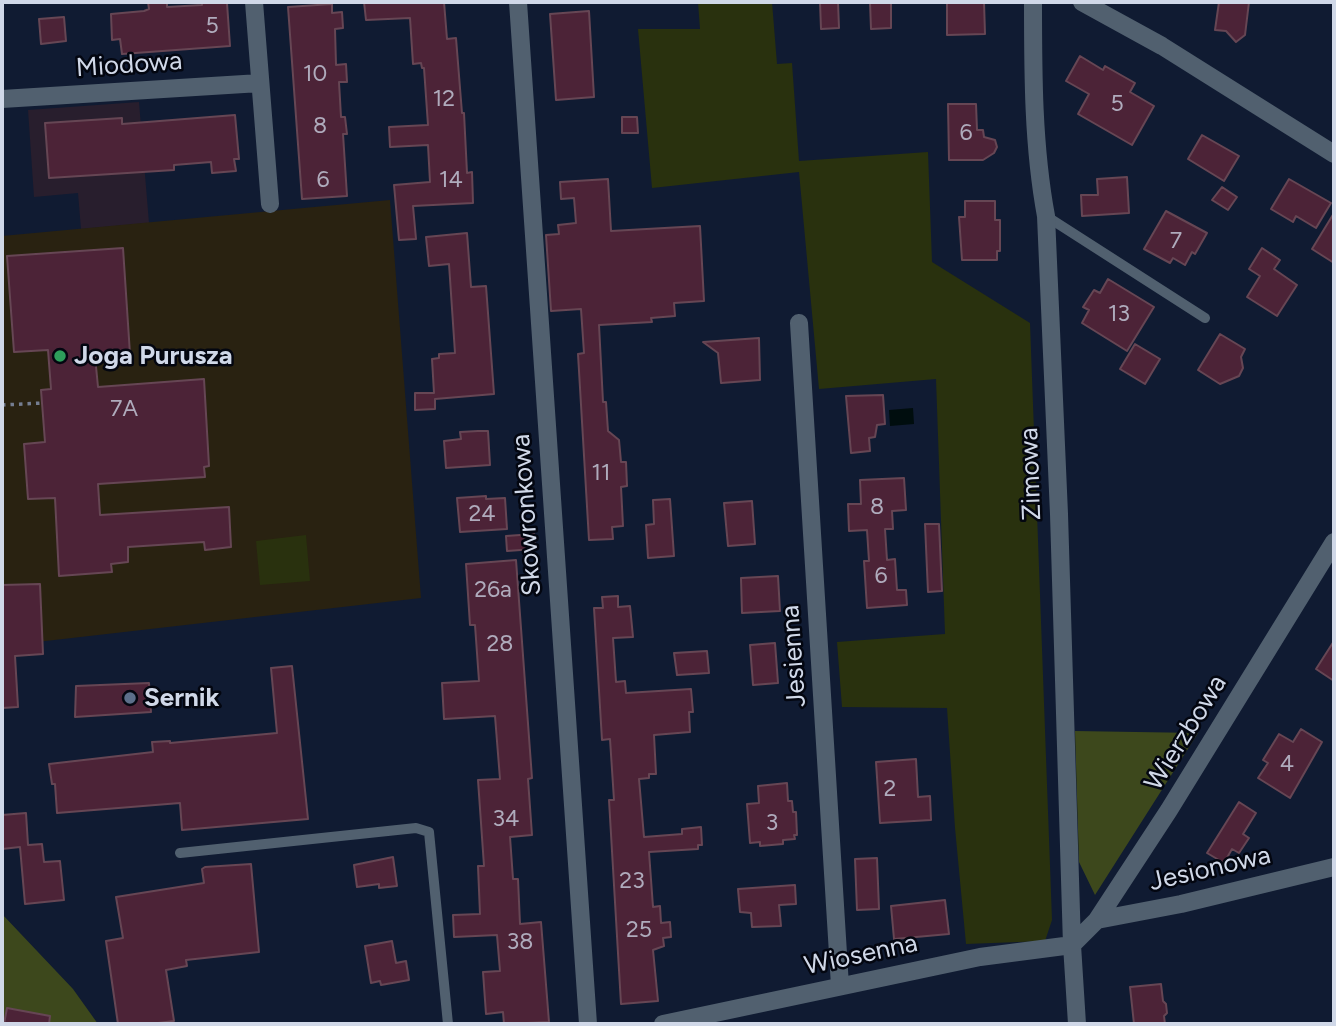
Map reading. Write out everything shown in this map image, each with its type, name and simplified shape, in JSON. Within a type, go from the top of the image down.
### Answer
[{"type":"street","points":[[254,2],[270,204]]},
{"type":"street","name":"Skowronkowa","points":[[518,2],[588,1024]]},
{"type":"street","name":"Zimowa","points":[[1033,2],[1036,120],[1040,182],[1046,216],[1059,514],[1072,945],[1077,1024]]},
{"type":"street","points":[[1082,2],[1162,46],[1334,155]]},
{"type":"street","name":"Miodowa","points":[[2,100],[260,83]]},
{"type":"street","name":"Jesienna","points":[[799,323],[840,986]]},
{"type":"street","name":"Wierzbowa","points":[[1072,945],[1097,920],[1169,810],[1334,542]]},
{"type":"street","name":"Jesionowa","points":[[1097,920],[1181,904],[1334,867]]},
{"type":"street","name":"Wiosenna","points":[[663,1024],[980,957],[1072,945]]},
{"type":"lane","points":[[1046,216],[1205,318]]},
{"type":"lane","points":[[180,853],[415,828],[429,832],[448,1024]]},
{"type":"path","points":[[2,405],[42,403]]},
{"type":"shaded area","points":[[139,102],[149,223],[81,229],[78,193],[34,197],[28,110]]},
{"type":"shaded area","points":[[390,200],[421,598],[2,646],[2,236]]},
{"type":"shaded area","points":[[913,408],[914,424],[890,426],[889,410]]},
{"type":"green space","points":[[698,2],[772,2],[777,64],[792,63],[799,161],[928,152],[932,262],[1030,323],[1052,920],[1045,941],[966,944],[947,708],[842,707],[837,642],[945,634],[936,379],[819,389],[799,172],[652,188],[638,29],[700,29]]},
{"type":"green space","points":[[306,535],[310,581],[260,585],[256,541]]},
{"type":"green space","points":[[1075,731],[1198,733],[1095,895],[1079,862]]},
{"type":"green space","points":[[2,914],[73,989],[98,1024],[2,1024]]},
{"type":"building","points":[[148,2],[167,2],[167,7],[202,5],[202,2],[227,3],[230,46],[122,54],[120,39],[112,40],[111,14],[144,11],[149,9]]},
{"type":"building","points":[[364,2],[444,2],[447,39],[456,38],[467,173],[472,172],[473,203],[413,206],[416,239],[399,240],[394,185],[430,182],[428,145],[390,147],[389,127],[428,125],[424,68],[421,63],[413,64],[410,18],[366,20]]},
{"type":"building","points":[[820,2],[838,2],[839,28],[821,29]]},
{"type":"building","points":[[870,2],[891,2],[891,28],[871,29]]},
{"type":"building","points":[[947,2],[984,2],[985,34],[947,35]]},
{"type":"building","points":[[1219,2],[1249,2],[1245,35],[1236,42],[1226,31],[1215,30]]},
{"type":"building","points":[[332,4],[332,13],[342,12],[343,28],[335,29],[336,65],[346,64],[347,82],[339,82],[341,117],[345,117],[347,134],[343,134],[347,196],[302,199],[288,7]]},
{"type":"building","points":[[589,11],[594,97],[556,100],[550,14]]},
{"type":"building","points":[[64,17],[66,41],[41,44],[39,19]]},
{"type":"building","points":[[1080,56],[1103,70],[1105,66],[1135,83],[1130,92],[1154,106],[1132,145],[1078,114],[1089,94],[1066,81]]},
{"type":"building","points":[[948,104],[976,104],[977,130],[983,130],[984,137],[995,140],[997,147],[994,153],[983,160],[949,160]]},
{"type":"building","points":[[235,115],[239,159],[234,159],[236,171],[212,173],[211,162],[174,165],[174,170],[49,178],[45,123],[122,118],[122,124]]},
{"type":"building","points":[[622,117],[637,117],[638,133],[622,133]]},
{"type":"building","points":[[1202,135],[1239,156],[1224,181],[1188,159]]},
{"type":"building","points":[[1127,177],[1129,213],[1082,216],[1081,195],[1098,195],[1097,179]]},
{"type":"building","points":[[608,179],[611,231],[700,226],[704,301],[674,303],[675,316],[651,318],[652,322],[599,325],[603,402],[606,402],[608,431],[619,440],[621,462],[626,462],[627,486],[621,487],[623,526],[612,527],[613,539],[589,540],[578,354],[584,353],[581,309],[551,311],[546,235],[559,234],[558,225],[576,223],[574,198],[561,199],[560,182]]},
{"type":"building","points":[[1289,179],[1331,203],[1316,228],[1296,216],[1293,222],[1271,209]]},
{"type":"building","points":[[1222,187],[1237,197],[1228,210],[1212,200]]},
{"type":"building","points":[[965,201],[995,201],[995,220],[1000,220],[1000,251],[997,251],[997,260],[962,260],[959,217],[965,217]]},
{"type":"building","points":[[1166,211],[1207,233],[1185,265],[1173,258],[1170,263],[1144,249]]},
{"type":"building","points":[[1334,213],[1334,263],[1312,249]]},
{"type":"building","points":[[467,233],[471,287],[486,286],[494,394],[435,399],[435,409],[415,410],[415,393],[434,393],[432,359],[439,358],[439,354],[455,353],[449,264],[429,266],[426,237]]},
{"type":"building","points":[[123,248],[130,354],[95,356],[98,387],[204,379],[209,466],[204,467],[205,477],[98,484],[100,515],[229,507],[231,547],[205,550],[204,542],[128,547],[128,562],[111,564],[112,572],[59,576],[55,498],[28,499],[24,444],[45,442],[41,390],[51,389],[48,350],[14,352],[7,256]]},
{"type":"building","points":[[1262,248],[1280,260],[1274,269],[1297,285],[1277,316],[1247,297],[1260,276],[1249,269]]},
{"type":"building","points":[[1108,279],[1154,307],[1127,351],[1082,323],[1089,310],[1083,307],[1094,290],[1100,293]]},
{"type":"building","points":[[1220,334],[1245,349],[1241,357],[1243,368],[1239,376],[1220,384],[1198,370]]},
{"type":"building","points":[[759,338],[760,380],[721,383],[718,353],[703,342]]},
{"type":"building","points":[[1135,344],[1160,359],[1145,384],[1120,369]]},
{"type":"building","points":[[883,395],[885,424],[877,425],[875,437],[869,438],[870,451],[851,453],[846,396]]},
{"type":"building","points":[[488,431],[490,465],[446,468],[444,441],[461,439],[460,432]]},
{"type":"building","points":[[904,478],[906,510],[892,511],[893,529],[885,529],[887,560],[895,559],[897,590],[906,590],[907,605],[867,608],[864,561],[869,561],[867,530],[849,531],[848,504],[861,504],[860,480]]},
{"type":"building","points":[[486,496],[486,499],[505,498],[507,529],[460,532],[457,498]]},
{"type":"building","points":[[670,499],[674,556],[648,558],[646,525],[654,524],[653,500]]},
{"type":"building","points":[[752,501],[755,544],[728,546],[724,503]]},
{"type":"building","points":[[925,524],[939,524],[942,591],[928,592]]},
{"type":"building","points":[[534,534],[535,549],[507,551],[506,536]]},
{"type":"building","points":[[516,560],[532,778],[528,779],[532,835],[510,837],[513,879],[518,879],[520,924],[541,922],[549,1022],[504,1024],[503,1012],[486,1014],[483,972],[500,971],[497,935],[454,937],[453,915],[480,914],[478,866],[484,866],[478,780],[500,779],[495,716],[444,719],[442,683],[479,681],[475,625],[470,625],[466,564]]},
{"type":"building","points":[[778,576],[780,611],[742,613],[741,578]]},
{"type":"building","points":[[40,584],[43,654],[15,656],[18,707],[2,708],[2,585]]},
{"type":"building","points":[[618,596],[618,607],[630,606],[633,637],[613,638],[616,682],[625,681],[626,693],[691,689],[693,712],[689,712],[690,732],[654,735],[656,774],[639,779],[644,837],[682,834],[682,829],[701,827],[702,845],[698,845],[698,849],[649,852],[653,907],[660,906],[661,923],[670,922],[671,937],[663,938],[664,946],[653,950],[658,1001],[621,1004],[609,800],[614,800],[610,739],[602,740],[594,608],[603,608],[602,597]]},
{"type":"building","points":[[1334,641],[1334,681],[1316,669]]},
{"type":"building","points":[[775,643],[778,683],[753,685],[750,645]]},
{"type":"building","points":[[707,651],[709,673],[677,675],[674,653]]},
{"type":"building","points":[[292,666],[308,819],[182,830],[180,803],[57,813],[55,784],[52,784],[49,764],[153,752],[152,742],[170,743],[277,733],[271,668]]},
{"type":"building","points":[[149,683],[151,712],[75,717],[76,686]]},
{"type":"building","points":[[1301,729],[1322,742],[1290,798],[1258,778],[1268,763],[1263,760],[1279,734],[1293,742]]},
{"type":"building","points":[[916,759],[918,797],[930,796],[931,820],[880,823],[876,762]]},
{"type":"building","points":[[787,783],[788,801],[792,801],[793,812],[796,812],[795,839],[783,840],[783,844],[760,846],[760,842],[750,843],[747,804],[759,803],[758,786]]},
{"type":"building","points":[[1239,802],[1256,813],[1243,834],[1249,838],[1239,853],[1232,849],[1224,863],[1207,853]]},
{"type":"building","points":[[26,813],[28,845],[42,844],[44,862],[60,861],[64,900],[25,904],[20,847],[2,849],[2,815]]},
{"type":"building","points":[[393,857],[397,886],[379,888],[379,884],[357,887],[354,865]]},
{"type":"building","points":[[877,858],[879,909],[857,910],[855,859]]},
{"type":"building","points":[[251,864],[259,952],[186,960],[187,966],[166,970],[174,1021],[118,1024],[106,941],[123,938],[116,897],[204,883],[202,869],[205,867]]},
{"type":"building","points":[[795,885],[796,904],[779,905],[781,926],[752,927],[751,913],[740,912],[738,889]]},
{"type":"building","points":[[945,900],[949,934],[894,939],[891,906]]},
{"type":"building","points":[[392,941],[396,963],[406,961],[409,980],[381,985],[380,981],[371,983],[365,946]]},
{"type":"building","points":[[1161,984],[1167,1013],[1164,1016],[1165,1024],[1134,1024],[1130,987]]},
{"type":"building","points":[[7,1008],[50,1016],[49,1024],[4,1024]]},
{"type":"place","name":"Joga Purusza","points":[[60,356]]},
{"type":"place","name":"Sernik","points":[[130,698]]}]
